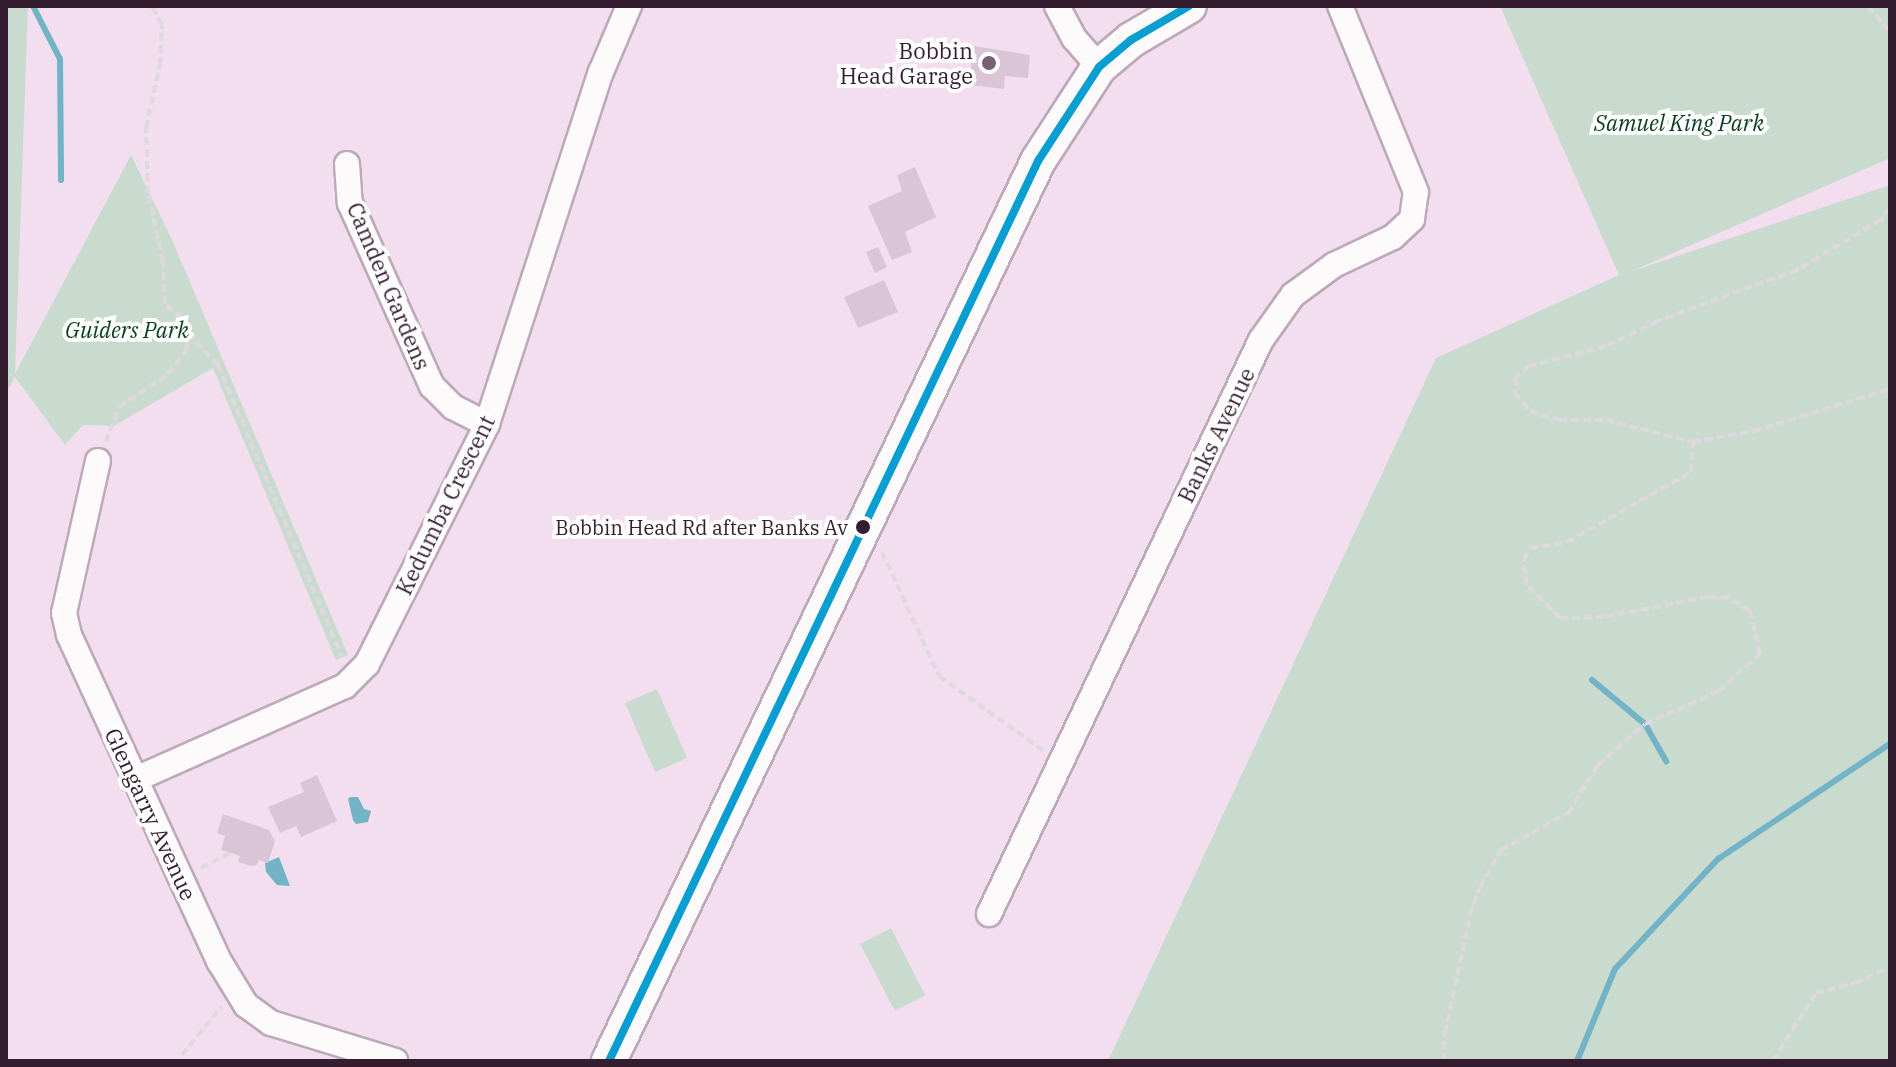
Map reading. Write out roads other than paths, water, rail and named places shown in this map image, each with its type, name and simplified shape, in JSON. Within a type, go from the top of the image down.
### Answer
[{"type":"main road","points":[[609,1061],[1038,161],[1099,67],[1131,40],[1189,6]]},
{"type":"street","name":"Kedumba Crescent","points":[[136,779],[345,686],[367,664],[487,424],[601,72],[629,6]]},
{"type":"street","points":[[1057,6],[1074,38],[1099,67]]},
{"type":"street","name":"Banks Avenue","points":[[989,914],[1261,340],[1293,295],[1334,265],[1393,237],[1412,219],[1416,192],[1340,6]]},
{"type":"street","name":"Camden Gardens","points":[[347,164],[350,203],[432,386],[453,407],[487,424]]},
{"type":"street","name":"Glengarry Avenue","points":[[98,461],[64,613],[69,635],[219,961],[246,1005],[271,1023],[395,1061]]},
{"type":"water","points":[[350,797],[358,797],[364,809],[371,811],[368,822],[356,824],[353,820]]},
{"type":"water","points":[[279,857],[290,886],[277,885],[266,872],[265,863]]},
{"type":"waterway","points":[[33,6],[60,59],[61,180]]},
{"type":"waterway","points":[[1592,680],[1645,724],[1666,761]]},
{"type":"waterway","points":[[1577,1061],[1615,969],[1718,859],[1890,744]]},
{"type":"place","name":"Bobbin Head Garage","points":[[989,63]]},
{"type":"place","name":"Bobbin Head Rd after Banks Av","points":[[863,527]]},
{"type":"park label","name":"Samuel King Park","points":[[1679,123]]},
{"type":"park label","name":"Guiders Park","points":[[127,330]]}]
